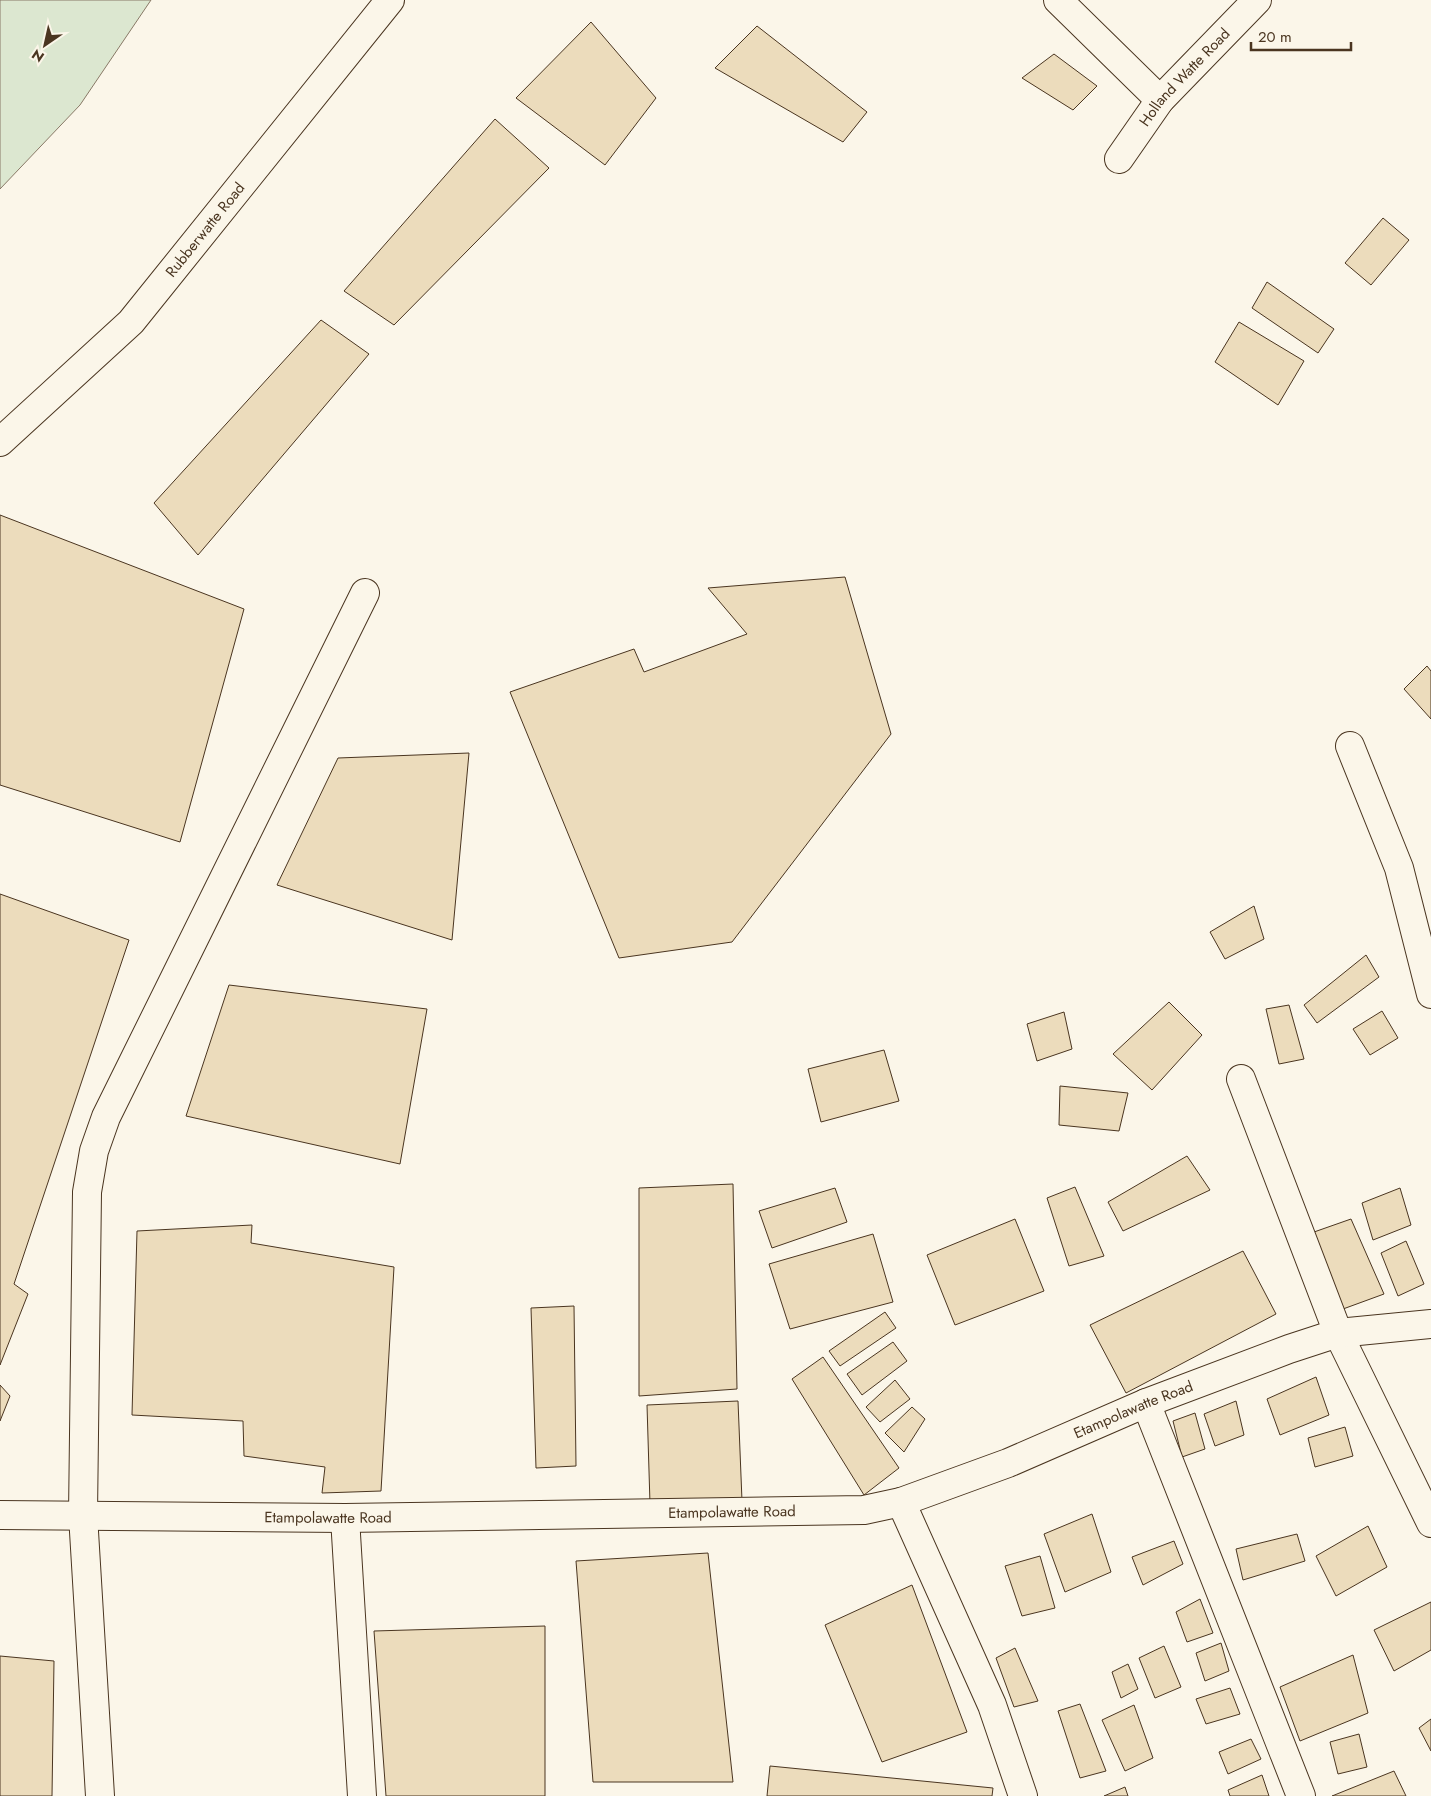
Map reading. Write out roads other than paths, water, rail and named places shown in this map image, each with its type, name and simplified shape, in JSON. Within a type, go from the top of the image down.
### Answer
[{"type":"street","name":"Rubberwatte Road","points":[[0,442],[131,322],[390,0]]},
{"type":"street","points":[[1058,0],[1160,100]]},
{"type":"street","name":"Holland Watte Road","points":[[1119,159],[1160,100],[1257,0]]},
{"type":"street","points":[[100,1796],[83,1515],[87,1192],[94,1151],[106,1117],[366,593]]},
{"type":"street","points":[[1350,746],[1399,868],[1431,994]]},
{"type":"street","points":[[1241,1079],[1338,1333],[1431,1523]]},
{"type":"street","name":"Etampolawatte Road","points":[[0,1515],[345,1518],[864,1510],[901,1502],[1008,1463],[1146,1403],[1338,1333],[1431,1324]]},
{"type":"street","points":[[1146,1403],[1301,1796]]},
{"type":"street","points":[[901,1502],[992,1706],[1023,1796]]},
{"type":"street","points":[[345,1518],[362,1796]]}]
